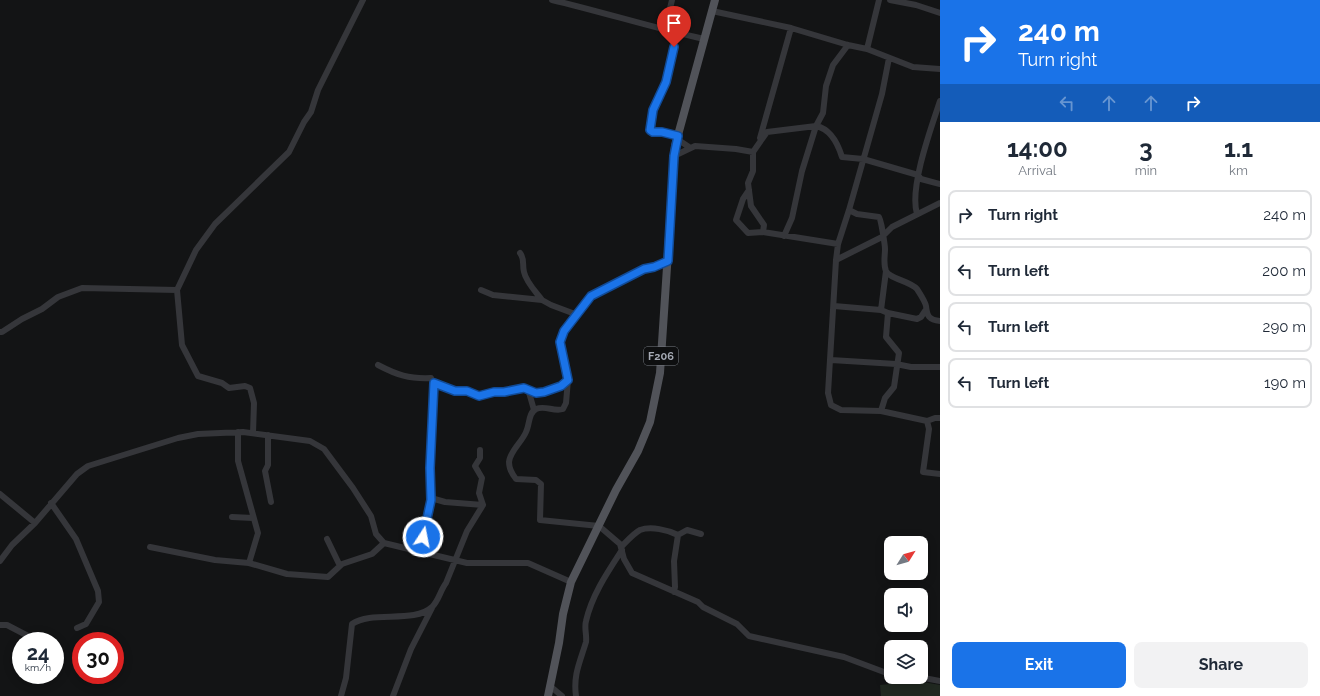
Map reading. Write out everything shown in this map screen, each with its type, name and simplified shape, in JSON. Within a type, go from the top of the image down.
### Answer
[{"type":"main road","name":"F206","points":[[548,696],[560,643],[563,614],[571,582],[616,490],[638,451],[650,422],[656,397],[660,373],[674,156],[677,138],[715,0]]},
{"type":"street","points":[[252,433],[254,403],[250,388],[245,386],[229,388],[222,383],[198,376],[191,363],[182,345],[177,290],[196,250],[215,224],[289,152],[304,122],[311,112],[318,90],[363,0]]},
{"type":"street","points":[[552,0],[593,9],[704,39]]},
{"type":"street","points":[[672,0],[667,21],[668,25],[674,32],[674,47],[666,82],[653,110],[650,130],[653,132],[662,132],[677,138],[689,147]]},
{"type":"street","points":[[867,49],[879,0]]},
{"type":"street","points":[[890,0],[917,3],[940,13]]},
{"type":"street","points":[[712,11],[791,28],[848,45],[867,49],[917,68],[940,69]]},
{"type":"street","points":[[758,147],[791,28]]},
{"type":"street","points":[[784,236],[792,218],[802,172],[816,126],[823,113],[826,86],[833,65],[848,45]]},
{"type":"street","points":[[889,58],[882,94],[838,244],[828,394],[831,405],[841,410],[881,411],[927,421],[940,418]]},
{"type":"street","points":[[917,214],[914,206],[918,175],[940,101]]},
{"type":"street","points":[[763,232],[764,225],[751,206],[748,180],[753,171],[753,152],[758,147],[767,132],[816,126],[824,128],[836,141],[842,157],[863,159],[918,175],[921,179],[940,184]]},
{"type":"street","points":[[674,156],[689,147],[736,149],[753,152]]},
{"type":"street","points":[[749,190],[743,199],[736,220],[748,233],[763,232],[838,244]]},
{"type":"street","points":[[836,260],[882,237],[892,227],[940,203]]},
{"type":"street","points":[[849,210],[857,214],[879,217],[881,219],[882,237],[885,244],[886,271],[881,310]]},
{"type":"street","points":[[520,253],[523,257],[524,272],[527,279],[542,300],[554,307],[575,314]]},
{"type":"street","points":[[668,261],[654,267],[644,269],[594,294],[575,314],[564,331],[560,342],[568,380],[566,403],[563,409],[557,411],[542,407],[534,410],[529,418],[524,437],[510,459],[511,472],[516,479],[536,480],[541,484],[540,520],[599,526],[616,539],[621,548],[626,564],[632,573],[698,602],[703,607],[737,624],[749,636],[844,657],[884,672]]},
{"type":"street","points":[[886,271],[889,275],[914,286],[926,306],[921,317],[917,319]]},
{"type":"street","points":[[0,332],[42,309],[58,297],[82,288],[177,290]]},
{"type":"street","points":[[481,290],[493,295],[542,300]]},
{"type":"street","points":[[834,306],[881,310],[888,313],[917,319],[940,321]]},
{"type":"street","points":[[925,311],[932,320]]},
{"type":"street","points":[[881,411],[885,398],[894,386],[898,370],[896,364],[899,353],[886,337],[888,313]]},
{"type":"street","points":[[831,360],[896,364],[912,367],[940,367]]},
{"type":"street","points":[[378,365],[408,378],[431,378],[434,383],[430,468],[431,498],[421,552]]},
{"type":"street","points":[[434,383],[455,391],[467,391],[479,396],[494,392],[504,392],[524,388],[536,393],[551,391],[568,380]]},
{"type":"street","points":[[528,389],[534,410]]},
{"type":"street","points":[[927,421],[929,429],[923,472],[940,474]]},
{"type":"street","points":[[238,432],[238,461],[258,533],[249,563]]},
{"type":"street","points":[[0,561],[12,545],[35,523],[77,474],[88,466],[189,435],[238,432],[310,441],[324,449],[353,488],[371,516],[376,534],[384,543],[467,563],[528,563],[571,582]]},
{"type":"street","points":[[268,435],[268,465],[265,471],[271,502]]},
{"type":"street","points":[[480,450],[480,458],[475,466],[482,478],[479,493],[483,505]]},
{"type":"street","points":[[0,494],[35,523]]},
{"type":"street","points":[[431,498],[445,502],[483,505]]},
{"type":"street","points":[[51,503],[76,539],[98,591],[99,602],[86,624],[77,628]]},
{"type":"street","points":[[393,696],[411,649],[446,583],[467,531],[483,505]]},
{"type":"street","points":[[232,517],[253,518]]},
{"type":"street","points":[[576,696],[574,682],[586,642],[585,624],[601,582],[621,548],[641,530],[670,531],[678,535]]},
{"type":"street","points":[[678,535],[687,530],[701,534]]},
{"type":"street","points":[[674,592],[674,561],[678,535]]},
{"type":"street","points":[[327,539],[340,566]]},
{"type":"street","points":[[150,547],[215,560],[249,563],[287,574],[310,577],[328,577],[340,566],[368,557],[384,543]]},
{"type":"street","points":[[341,696],[346,678],[352,624],[367,619],[420,613],[432,608]]},
{"type":"street","points":[[0,625],[7,625],[20,632]]},
{"type":"street","points":[[928,679],[940,681]]},
{"type":"street","points":[[550,686],[562,696]]},
{"type":"shaded area","points":[[928,683],[940,685],[940,696],[881,696],[880,685]]},
{"type":"route","points":[[423,537],[431,500],[430,468],[434,383],[444,386],[450,390],[460,392],[467,391],[479,396],[494,392],[504,392],[524,388],[536,393],[551,391],[561,386],[568,380],[560,342],[561,336],[575,314],[594,294],[644,269],[654,267],[668,261],[674,156],[678,136],[662,132],[652,132],[650,130],[650,118],[666,82],[674,47]]}]
